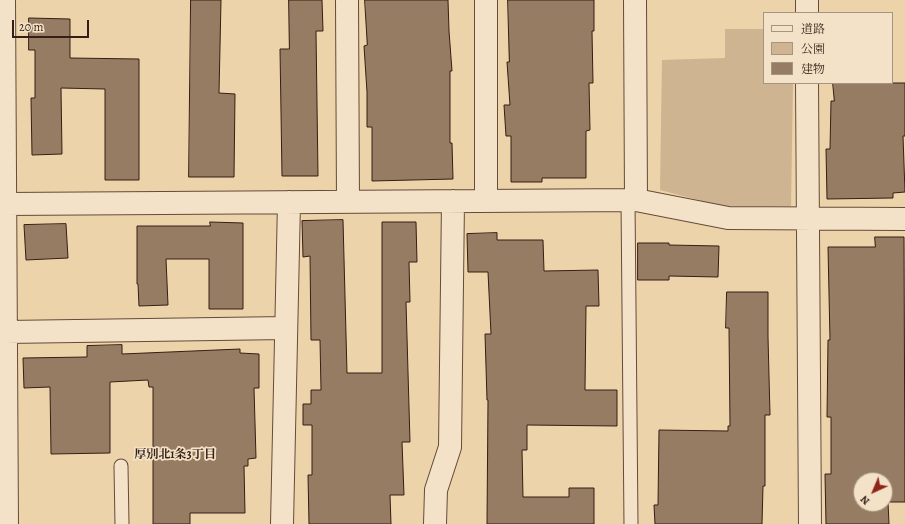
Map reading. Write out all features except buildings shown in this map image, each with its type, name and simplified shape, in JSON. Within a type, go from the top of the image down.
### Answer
[{"type":"street","points":[[2,0],[7,524]]},
{"type":"street","points":[[347,0],[348,202]]},
{"type":"street","points":[[486,0],[486,201]]},
{"type":"street","points":[[632,200],[635,0]]},
{"type":"street","points":[[807,0],[807,12]]},
{"type":"street","points":[[807,84],[810,524]]},
{"type":"street","points":[[5,204],[632,200],[728,218],[905,219]]},
{"type":"street","points":[[435,524],[436,490],[450,447],[453,201]]},
{"type":"street","points":[[282,524],[289,202]]},
{"type":"street","points":[[6,332],[286,328]]},
{"type":"lane","points":[[631,524],[632,200]]},
{"type":"lane","points":[[121,466],[122,524]]},
{"type":"green space","points":[[725,29],[763,29],[763,84],[793,84],[791,206],[721,206],[660,190],[662,60],[725,58]]},
{"type":"district","name":"厚別北1条3丁目","points":[[175,455]]}]
